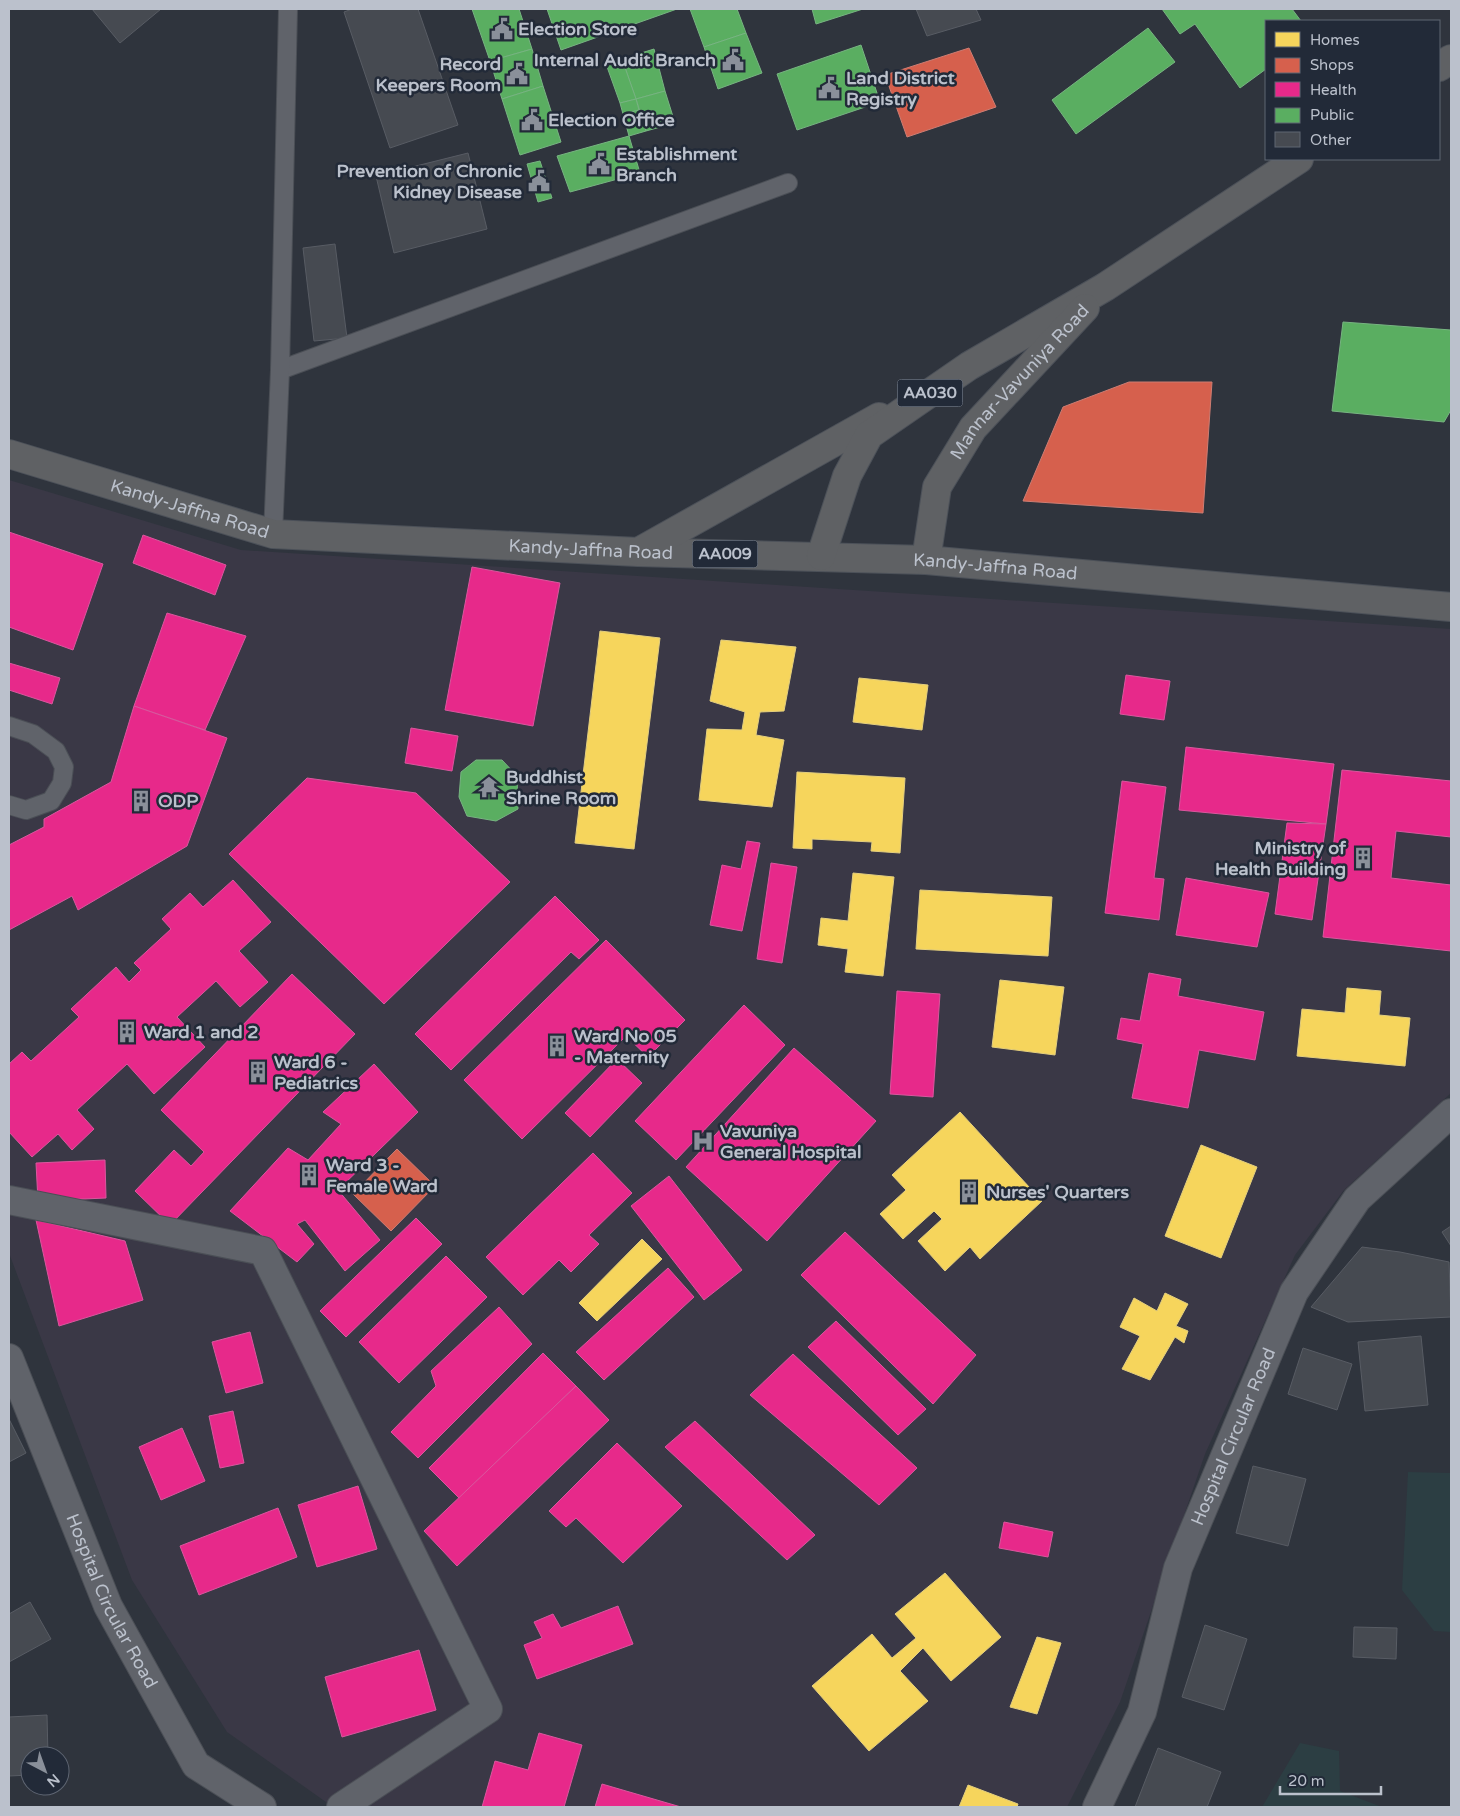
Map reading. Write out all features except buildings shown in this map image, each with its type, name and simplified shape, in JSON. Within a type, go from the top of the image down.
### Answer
[{"type":"highway","points":[[1440,66],[1451,58]]},
{"type":"highway","name":"AA030","points":[[1104,287],[1297,160]]},
{"type":"highway","name":"Mannar-Vavuniya Road","points":[[821,556],[847,476],[869,435],[969,366],[1104,287]]},
{"type":"highway","name":"Mannar-Vavuniya Road","points":[[926,560],[937,487],[973,428],[1104,287]]},
{"type":"highway","points":[[638,552],[795,466],[969,366]]},
{"type":"highway","name":"Kandy-Jaffna Road","points":[[9,454],[274,534],[638,552],[926,560],[1451,607]]},
{"type":"street","name":"Hospital Circular Road","points":[[1097,1807],[1142,1712],[1178,1568],[1294,1292],[1357,1198],[1451,1113]]},
{"type":"street","points":[[9,1200],[263,1251],[488,1709],[341,1807]]},
{"type":"street","name":"Hospital Circular Road","points":[[9,1358],[108,1606],[196,1765],[262,1807]]},
{"type":"lane","points":[[274,534],[280,370],[288,9]]},
{"type":"lane","points":[[280,370],[788,183]]},
{"type":"lane","points":[[9,726],[33,734],[56,750],[64,767],[62,783],[50,801],[26,810],[9,805]]},
{"type":"shaded area","name":"Vavuniya General Hospital","points":[[9,480],[241,550],[1451,629],[1451,1093],[1344,1190],[1295,1255],[1205,1454],[1120,1702],[1067,1807],[333,1807],[227,1732],[132,1580],[9,1253]]},
{"type":"shaded area","points":[[1408,1472],[1451,1473],[1451,1632],[1434,1631],[1402,1590]]},
{"type":"shaded area","points":[[1300,1743],[1339,1751],[1340,1791],[1382,1807],[1262,1807]]},
{"type":"place","name":"Election Store","points":[[502,29]]},
{"type":"place","name":"Internal Audit Branch","points":[[733,60]]},
{"type":"place","name":"Record Keepers Room","points":[[517,74]]},
{"type":"place","name":"Land District Registry","points":[[829,88]]},
{"type":"place","name":"Election Office","points":[[532,120]]},
{"type":"place","name":"Establishment Branch","points":[[599,164]]},
{"type":"place","name":"Prevention of Chronic Kidney Disease","points":[[539,181]]},
{"type":"place","name":"Buddhist Shrine Room","points":[[489,787]]},
{"type":"place","name":"ODP","points":[[141,801]]},
{"type":"place","name":"Ministry of Health Building","points":[[1363,858]]},
{"type":"place","name":"Ward 1 and 2","points":[[127,1032]]},
{"type":"place","name":"Ward No 05 - Maternity","points":[[557,1046]]},
{"type":"place","name":"Ward 6 - Pediatrics","points":[[258,1072]]},
{"type":"place","name":"Vavuniya General Hospital","points":[[703,1141]]},
{"type":"place","name":"Ward 3 - Female Ward","points":[[309,1175]]},
{"type":"place","name":"Nurses' Quarters","points":[[969,1192]]}]
